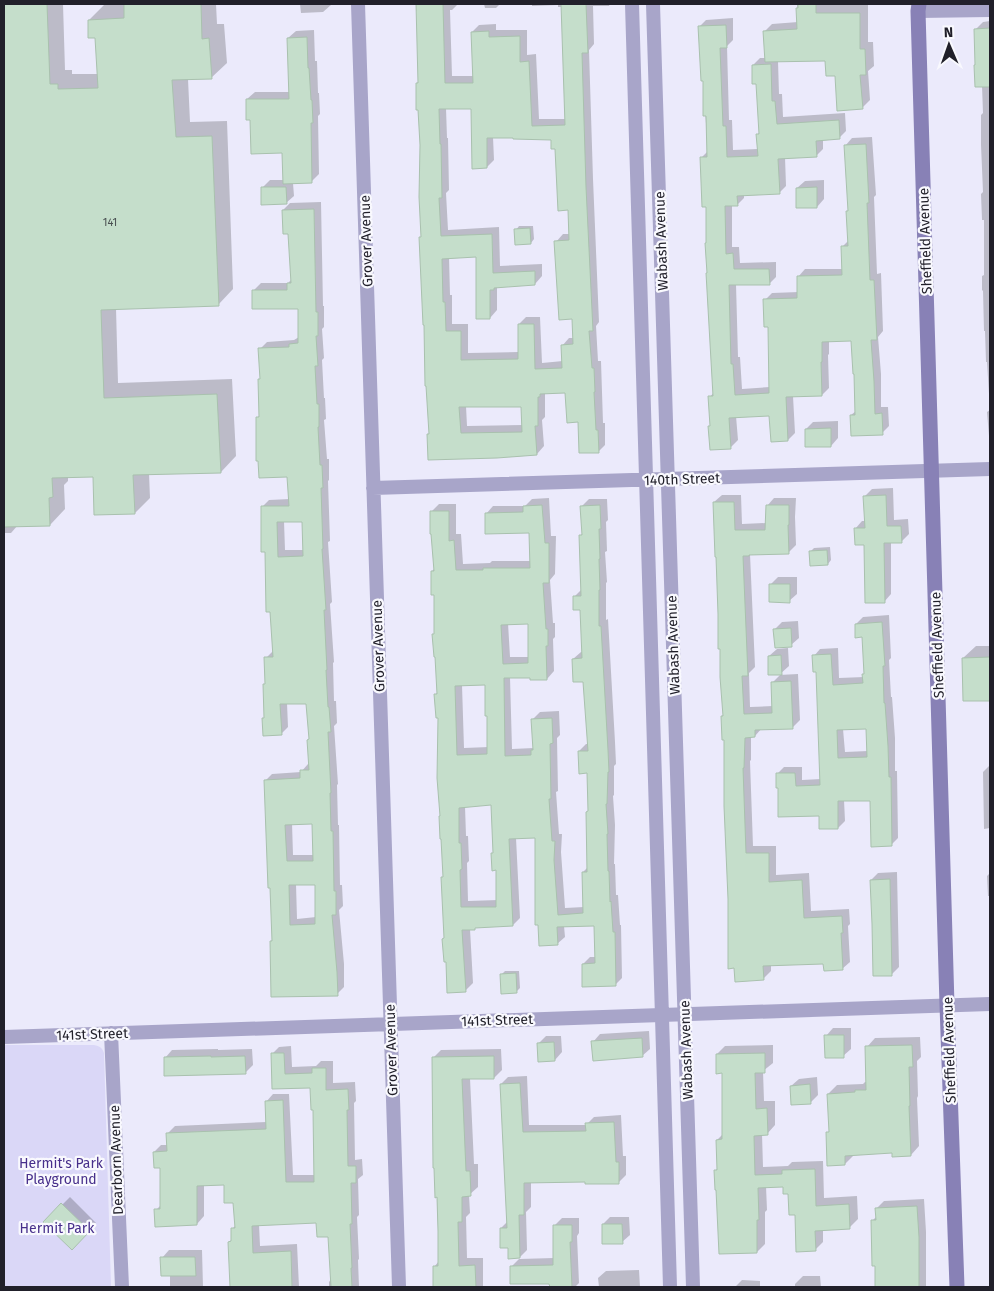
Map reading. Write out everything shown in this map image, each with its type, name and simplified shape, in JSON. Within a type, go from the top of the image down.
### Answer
[{"type":"street","name":"Grover Avenue","points":[[358,4],[399,1287]]},
{"type":"street","name":"Wabash Avenue","points":[[632,4],[670,1287]]},
{"type":"street","name":"Wabash Avenue","points":[[653,4],[693,1287]]},
{"type":"street","points":[[919,7],[990,10]]},
{"type":"street","name":"Sheffield Avenue","points":[[919,7],[947,1005],[957,1287]]},
{"type":"street","name":"140th Street","points":[[373,488],[990,469]]},
{"type":"street","name":"141st Street","points":[[4,1037],[990,1004]]},
{"type":"street","name":"Dearborn Avenue","points":[[111,1033],[122,1287]]},
{"type":"green space","name":"Hermit Park","points":[[4,1045],[94,1045],[102,1049],[104,1053],[111,1287],[4,1287]]},
{"type":"building","points":[[4,4],[47,4],[50,84],[58,84],[58,89],[98,88],[95,38],[88,38],[88,20],[124,18],[124,4],[201,4],[202,39],[209,38],[212,79],[172,80],[176,137],[212,136],[219,306],[101,310],[104,398],[217,394],[221,473],[133,475],[135,514],[94,515],[93,477],[52,478],[53,497],[49,498],[50,526],[4,527]]},
{"type":"building","points":[[416,4],[443,4],[445,83],[473,83],[471,32],[489,31],[489,37],[520,36],[520,62],[529,61],[532,126],[565,125],[561,4],[586,4],[588,53],[582,53],[593,331],[589,331],[592,368],[594,368],[596,430],[598,430],[599,453],[579,453],[578,422],[567,423],[565,393],[540,394],[540,397],[538,397],[538,426],[535,426],[537,455],[428,460],[427,434],[429,434],[425,386],[419,237],[421,237],[419,197],[420,145],[418,110],[416,110],[416,83],[418,83]],"holes":[[[439,109],[471,109],[472,169],[487,168],[487,138],[551,140],[551,149],[555,149],[558,211],[568,210],[569,240],[554,241],[559,320],[572,319],[573,344],[561,345],[562,368],[535,369],[534,324],[518,324],[518,359],[461,360],[461,331],[446,331],[442,259],[476,257],[476,319],[490,319],[490,290],[494,290],[494,288],[535,285],[535,271],[493,273],[492,234],[441,236],[439,198],[442,198]],[[459,407],[521,407],[522,432],[461,433]]]},
{"type":"building","points":[[798,4],[816,4],[816,13],[860,13],[860,49],[865,49],[866,75],[860,75],[863,109],[837,111],[835,76],[826,76],[825,61],[765,62],[763,31],[797,29],[796,8],[798,8]]},
{"type":"building","points":[[726,25],[727,48],[720,48],[723,126],[726,126],[727,157],[758,156],[756,134],[759,134],[756,84],[752,84],[752,65],[771,64],[772,101],[775,101],[777,124],[839,120],[840,139],[816,141],[817,157],[778,159],[780,194],[737,196],[738,206],[725,206],[726,254],[733,253],[734,269],[769,269],[770,285],[729,285],[731,364],[733,364],[735,395],[769,393],[768,327],[764,327],[763,299],[797,298],[797,276],[842,275],[841,246],[848,246],[844,145],[866,144],[870,280],[874,280],[877,340],[871,340],[875,414],[882,413],[883,435],[851,436],[850,415],[855,415],[851,341],[822,342],[822,396],[786,397],[788,441],[771,442],[769,416],[729,418],[731,449],[710,450],[708,396],[713,396],[706,273],[706,207],[702,207],[700,157],[707,157],[706,116],[703,116],[703,81],[701,81],[698,26]]},
{"type":"building","points":[[990,28],[990,87],[975,87],[974,29]]},
{"type":"building","points":[[307,37],[313,123],[311,123],[312,183],[283,184],[282,153],[251,154],[250,120],[246,120],[246,99],[289,99],[287,38]]},
{"type":"building","points":[[261,187],[286,187],[287,204],[261,205]]},
{"type":"building","points":[[817,187],[817,208],[796,208],[796,188]]},
{"type":"building","points":[[314,209],[316,312],[318,312],[318,336],[316,336],[318,366],[315,366],[317,404],[319,404],[318,427],[323,488],[321,488],[322,549],[326,610],[324,610],[326,670],[331,732],[328,732],[331,831],[333,831],[334,891],[336,891],[336,915],[332,915],[338,996],[271,997],[270,941],[272,941],[264,780],[300,778],[300,770],[309,770],[306,704],[280,704],[282,735],[263,736],[262,718],[264,718],[264,657],[273,657],[270,612],[266,612],[265,552],[261,552],[261,506],[289,506],[287,477],[259,478],[258,461],[256,461],[256,417],[259,417],[258,379],[260,379],[258,348],[289,347],[289,344],[298,343],[298,309],[252,309],[252,290],[287,290],[287,283],[291,283],[288,234],[283,234],[282,210]],"holes":[[[277,522],[302,522],[303,556],[278,557]],[[312,824],[313,861],[287,861],[285,825]],[[289,885],[315,885],[315,924],[290,925]]]},
{"type":"building","points":[[530,228],[531,244],[515,245],[514,229]]},
{"type":"building","points":[[831,428],[831,447],[805,447],[805,429]]},
{"type":"building","points":[[886,495],[887,526],[901,526],[902,543],[884,543],[885,603],[865,603],[864,545],[855,545],[854,528],[865,528],[863,496]]},
{"type":"building","points":[[713,502],[734,502],[735,530],[765,530],[766,505],[789,505],[789,554],[743,556],[748,676],[742,676],[744,714],[772,713],[771,682],[791,681],[793,729],[755,730],[755,737],[745,738],[743,768],[746,853],[769,853],[769,882],[802,880],[804,918],[842,916],[843,970],[824,971],[823,964],[763,966],[764,980],[735,982],[734,968],[728,969],[724,740],[722,740],[721,716],[723,716],[720,649],[718,649]]},
{"type":"building","points":[[542,505],[545,543],[549,543],[549,583],[543,583],[546,629],[548,629],[548,646],[546,646],[547,680],[504,678],[505,756],[531,755],[531,750],[533,750],[531,719],[552,718],[553,743],[550,744],[551,799],[549,799],[552,841],[555,841],[554,860],[558,915],[583,913],[582,872],[587,872],[587,773],[579,774],[578,751],[588,751],[583,682],[573,682],[572,659],[582,658],[580,610],[573,610],[573,596],[581,596],[579,535],[582,535],[580,506],[600,505],[599,626],[601,626],[608,750],[609,772],[606,804],[608,871],[613,932],[615,932],[616,986],[582,987],[582,964],[595,963],[594,926],[557,927],[558,945],[539,946],[538,925],[535,925],[535,838],[509,839],[513,926],[462,930],[466,992],[447,993],[446,962],[444,962],[442,939],[444,938],[441,877],[443,877],[437,778],[438,718],[436,718],[434,694],[437,694],[432,634],[434,634],[434,595],[431,595],[431,571],[434,571],[430,534],[430,511],[449,511],[449,541],[454,540],[456,570],[530,568],[529,533],[485,534],[485,513],[523,512],[523,506]],"holes":[[[528,624],[528,663],[503,664],[501,625]],[[485,685],[487,754],[457,755],[455,686]],[[491,805],[493,853],[491,853],[492,871],[496,870],[496,907],[461,907],[460,870],[462,869],[461,843],[459,843],[459,808]]]},
{"type":"building","points":[[827,550],[828,565],[810,566],[809,551]]},
{"type":"building","points":[[769,584],[790,584],[790,603],[769,602]]},
{"type":"building","points":[[882,622],[885,666],[883,666],[884,703],[889,777],[891,777],[892,846],[871,847],[870,801],[838,801],[838,829],[819,829],[819,816],[778,817],[776,773],[795,773],[796,786],[820,785],[816,672],[813,672],[812,655],[831,654],[833,685],[863,683],[862,637],[855,638],[855,624]],"holes":[[[866,729],[867,757],[838,758],[837,730]]]},
{"type":"building","points":[[791,628],[792,647],[775,648],[773,629]]},
{"type":"building","points":[[781,655],[782,675],[768,675],[768,656]]},
{"type":"building","points":[[990,657],[990,701],[963,701],[962,658]]},
{"type":"building","points":[[890,879],[892,976],[873,976],[870,880]]},
{"type":"building","points":[[516,973],[517,993],[501,994],[500,974]]},
{"type":"building","points":[[824,1035],[844,1035],[844,1058],[825,1058]]},
{"type":"building","points":[[642,1038],[643,1057],[593,1061],[591,1041]]},
{"type":"building","points":[[554,1042],[555,1061],[538,1062],[537,1043]]},
{"type":"building","points":[[912,1045],[913,1067],[909,1067],[911,1156],[892,1157],[892,1153],[845,1156],[845,1165],[827,1166],[826,1132],[829,1132],[827,1094],[866,1090],[865,1046]]},
{"type":"building","points":[[271,1053],[284,1053],[285,1074],[312,1073],[312,1068],[326,1068],[326,1090],[348,1089],[348,1166],[356,1166],[356,1183],[351,1183],[352,1287],[331,1287],[328,1237],[317,1237],[316,1223],[252,1226],[253,1253],[291,1251],[292,1287],[230,1287],[228,1242],[231,1241],[231,1228],[235,1228],[233,1203],[224,1203],[224,1185],[197,1186],[197,1225],[155,1227],[154,1209],[160,1209],[160,1168],[154,1168],[153,1152],[167,1151],[166,1133],[266,1129],[265,1101],[283,1100],[286,1182],[314,1182],[313,1110],[311,1110],[310,1088],[272,1089]]},
{"type":"building","points":[[765,1053],[765,1073],[755,1073],[756,1109],[767,1108],[768,1135],[754,1136],[755,1175],[782,1174],[782,1170],[815,1169],[816,1206],[849,1204],[850,1229],[815,1231],[816,1251],[796,1252],[795,1215],[789,1215],[788,1194],[783,1194],[783,1187],[758,1188],[757,1253],[719,1254],[714,1170],[717,1170],[716,1140],[722,1139],[722,1073],[716,1074],[716,1054]]},
{"type":"building","points":[[245,1056],[246,1074],[164,1076],[164,1057]]},
{"type":"building","points":[[494,1056],[494,1079],[462,1079],[466,1171],[470,1171],[471,1196],[462,1197],[462,1222],[458,1222],[459,1266],[475,1265],[476,1287],[433,1287],[433,1266],[438,1266],[438,1231],[437,1197],[435,1198],[433,1168],[432,1057]]},
{"type":"building","points":[[520,1083],[523,1132],[586,1131],[585,1123],[614,1122],[616,1162],[619,1162],[619,1184],[585,1184],[585,1182],[524,1183],[524,1215],[519,1215],[520,1258],[508,1259],[508,1248],[500,1248],[500,1228],[507,1228],[500,1084]]},
{"type":"building","points":[[810,1084],[811,1104],[791,1105],[790,1086]]},
{"type":"building","points":[[61,1203],[90,1231],[72,1250],[43,1222]]},
{"type":"building","points":[[917,1206],[919,1287],[875,1287],[875,1266],[872,1266],[871,1220],[876,1220],[875,1208]]},
{"type":"building","points":[[602,1224],[622,1224],[623,1244],[602,1244]]},
{"type":"building","points":[[553,1225],[572,1225],[572,1242],[570,1242],[572,1287],[550,1287],[549,1284],[510,1284],[510,1266],[553,1265]]},
{"type":"building","points":[[160,1257],[195,1257],[196,1276],[161,1276]]},
{"type":"park label","name":"Hermit's Park Playground","points":[[61,1172]]}]
